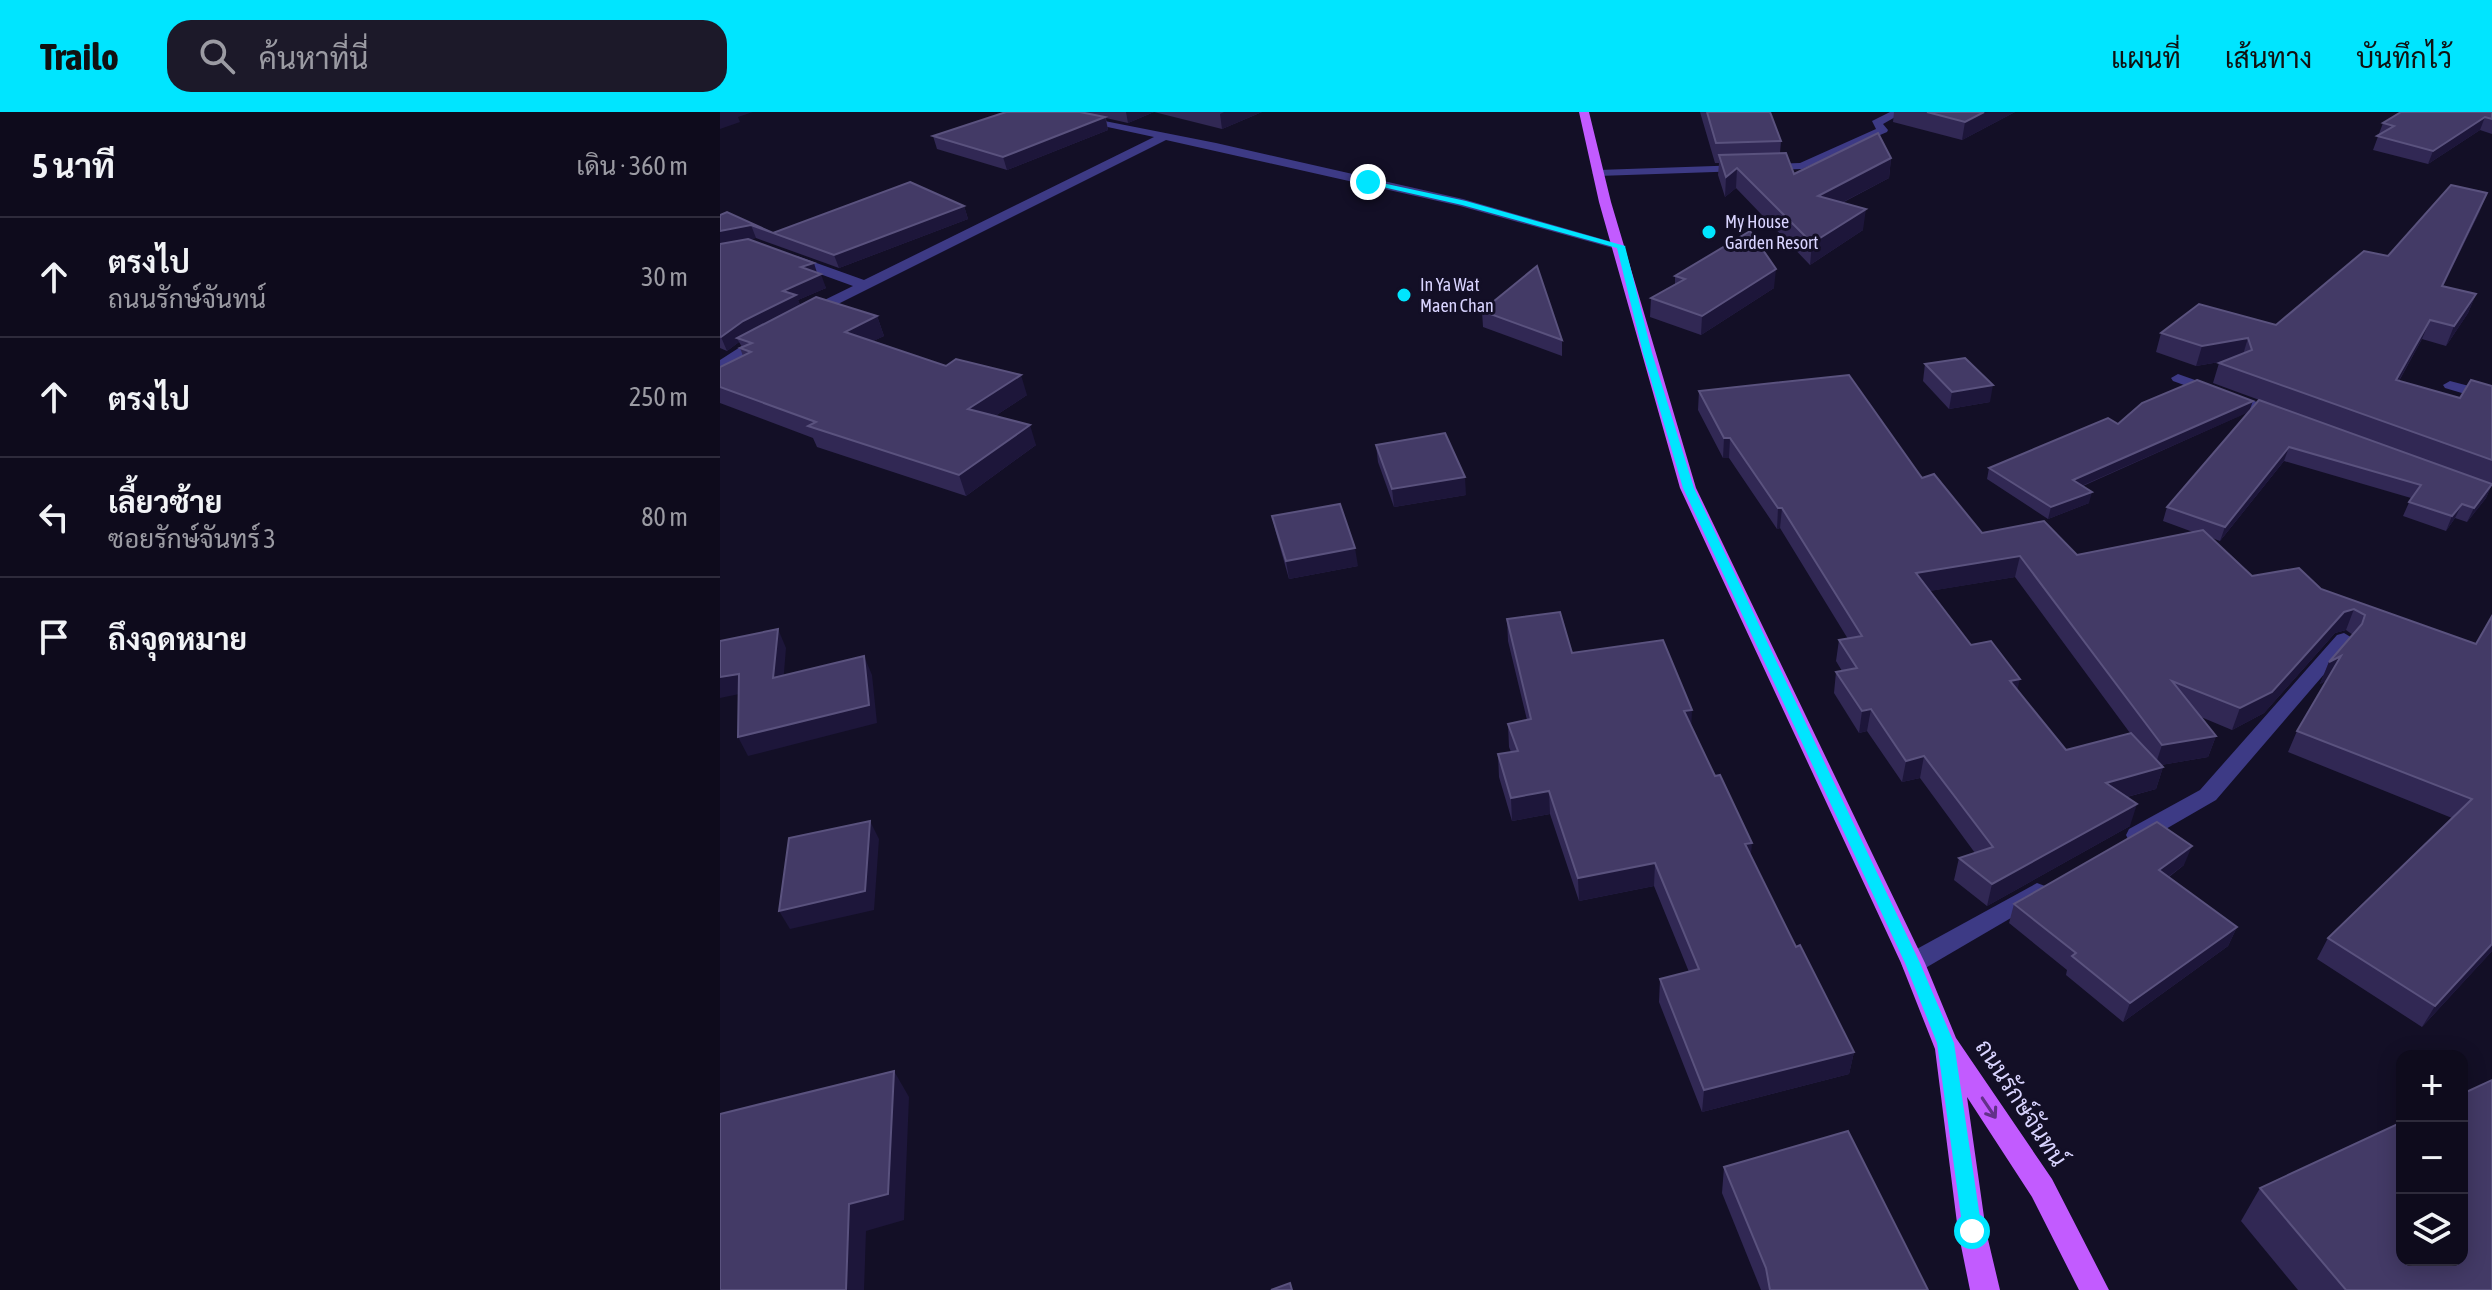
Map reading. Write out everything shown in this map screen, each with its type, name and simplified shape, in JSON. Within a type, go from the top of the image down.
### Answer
[{"type":"main road","points":[[1584,112],[1598,173],[1688,488],[1913,963],[1945,1043]]},
{"type":"main road","name":"ถนนรักษ์จันทน์","points":[[1945,1043],[1972,1231],[1985,1290]]},
{"type":"main road","name":"ถนนรักษ์จันทน์","points":[[1945,1043],[2042,1188],[2094,1290]]},
{"type":"street","points":[[1043,112],[1463,203],[1620,246]]},
{"type":"street","points":[[1598,173],[1802,166],[1883,130],[1876,123],[1899,112]]},
{"type":"street","points":[[796,320],[1165,136]]},
{"type":"street","points":[[782,255],[864,285]]},
{"type":"street","points":[[720,367],[769,334]]},
{"type":"street","points":[[2178,378],[2293,419]]},
{"type":"street","points":[[2450,385],[2492,397]]},
{"type":"street","points":[[2114,848],[2208,795],[2344,639]]},
{"type":"street","points":[[1913,963],[2060,879]]},
{"type":"building","points":[[1006,112],[1080,112],[1105,117],[1003,157],[933,136]]},
{"type":"building","points":[[1707,112],[1770,112],[1781,141],[1716,143]]},
{"type":"building","points":[[1927,112],[1984,112],[1965,122]]},
{"type":"building","points":[[2401,112],[2492,112],[2492,119],[2485,117],[2433,151],[2377,136],[2394,126],[2383,123]]},
{"type":"building","points":[[1878,133],[1891,158],[1818,196],[1866,209],[1812,243],[1737,168],[1726,177],[1719,155],[1786,153],[1794,174]]},
{"type":"building","points":[[910,182],[964,206],[834,255],[773,233]]},
{"type":"building","points":[[2451,185],[2487,193],[2442,286],[2476,294],[2454,326],[2430,320],[2396,380],[2460,398],[2471,380],[2492,386],[2492,460],[2219,363],[2252,350],[2248,338],[2202,346],[2161,333],[2199,304],[2276,325],[2364,251],[2388,256]]},
{"type":"building","points":[[727,212],[772,233],[751,225],[720,231],[720,215]]},
{"type":"building","points":[[1750,231],[1776,269],[1702,316],[1651,298],[1685,279],[1675,276]]},
{"type":"building","points":[[748,239],[814,263],[801,267],[821,274],[783,291],[796,295],[743,321],[721,337],[720,244]]},
{"type":"building","points":[[1537,266],[1562,340],[1482,311]]},
{"type":"building","points":[[816,297],[877,316],[845,332],[946,366],[956,359],[1021,375],[968,409],[1030,425],[959,475],[808,426],[816,422],[720,387],[720,367],[751,352],[740,348],[752,343],[737,338]]},
{"type":"building","points":[[1965,358],[1993,385],[1952,392],[1925,364]]},
{"type":"building","points":[[1849,375],[1922,478],[1934,474],[1982,533],[2044,521],[2077,555],[2203,530],[2252,576],[2299,568],[2321,589],[2476,644],[2492,616],[2492,944],[2435,1006],[2328,938],[2472,799],[2297,731],[2341,656],[2329,662],[2362,624],[2365,615],[2354,609],[2344,612],[2272,692],[2240,708],[2172,681],[2216,736],[2162,745],[2020,556],[1916,573],[1971,645],[1991,641],[2020,679],[2010,681],[2066,750],[2131,733],[2163,767],[2106,783],[2137,804],[1992,884],[1959,858],[1993,847],[1924,756],[1906,761],[1871,709],[1862,711],[1836,672],[1857,668],[1839,640],[1862,636],[1782,508],[1778,508],[1730,438],[1724,438],[1699,391]]},
{"type":"building","points":[[2197,380],[2253,401],[2073,480],[2092,492],[2051,507],[1989,468],[2108,418],[2118,424],[2142,403]]},
{"type":"building","points":[[2259,400],[2492,484],[2474,508],[2462,504],[2452,516],[2409,502],[2421,485],[2289,447],[2225,527],[2167,507]]},
{"type":"building","points":[[1445,433],[1465,477],[1392,489],[1376,445]]},
{"type":"building","points":[[1340,504],[1355,548],[1286,561],[1272,516]]},
{"type":"building","points":[[1560,612],[1572,653],[1663,640],[1692,710],[1684,711],[1715,776],[1720,775],[1752,843],[1745,844],[1796,947],[1800,945],[1854,1052],[1704,1090],[1660,979],[1699,969],[1655,863],[1578,878],[1549,791],[1511,798],[1498,754],[1518,751],[1508,724],[1531,719],[1507,619]]},
{"type":"building","points":[[778,629],[773,678],[864,656],[869,705],[738,737],[739,674],[720,677],[720,641]]},
{"type":"building","points":[[870,821],[865,891],[779,911],[789,838]]},
{"type":"building","points":[[2157,822],[2192,846],[2159,870],[2237,927],[2130,1003],[2072,956],[2076,953],[2014,904]]},
{"type":"building","points":[[894,1071],[888,1194],[849,1204],[846,1290],[720,1290],[720,1114]]},
{"type":"building","points":[[2492,1080],[2492,1290],[2346,1290],[2260,1188],[2396,1125],[2396,1266],[2468,1266],[2468,1091]]},
{"type":"building","points":[[1848,1131],[1928,1290],[1770,1290],[1766,1268],[1724,1167]]},
{"type":"building","points":[[1290,1283],[1292,1290],[1271,1290]]},
{"type":"place","name":"My House Garden Resort","points":[[1709,232]]},
{"type":"place","name":"In Ya Wat Maen Chan","points":[[1404,295]]},
{"type":"route","points":[[1368,182],[1463,203],[1620,246],[1688,488],[1913,963],[1945,1043],[1972,1231]]}]
